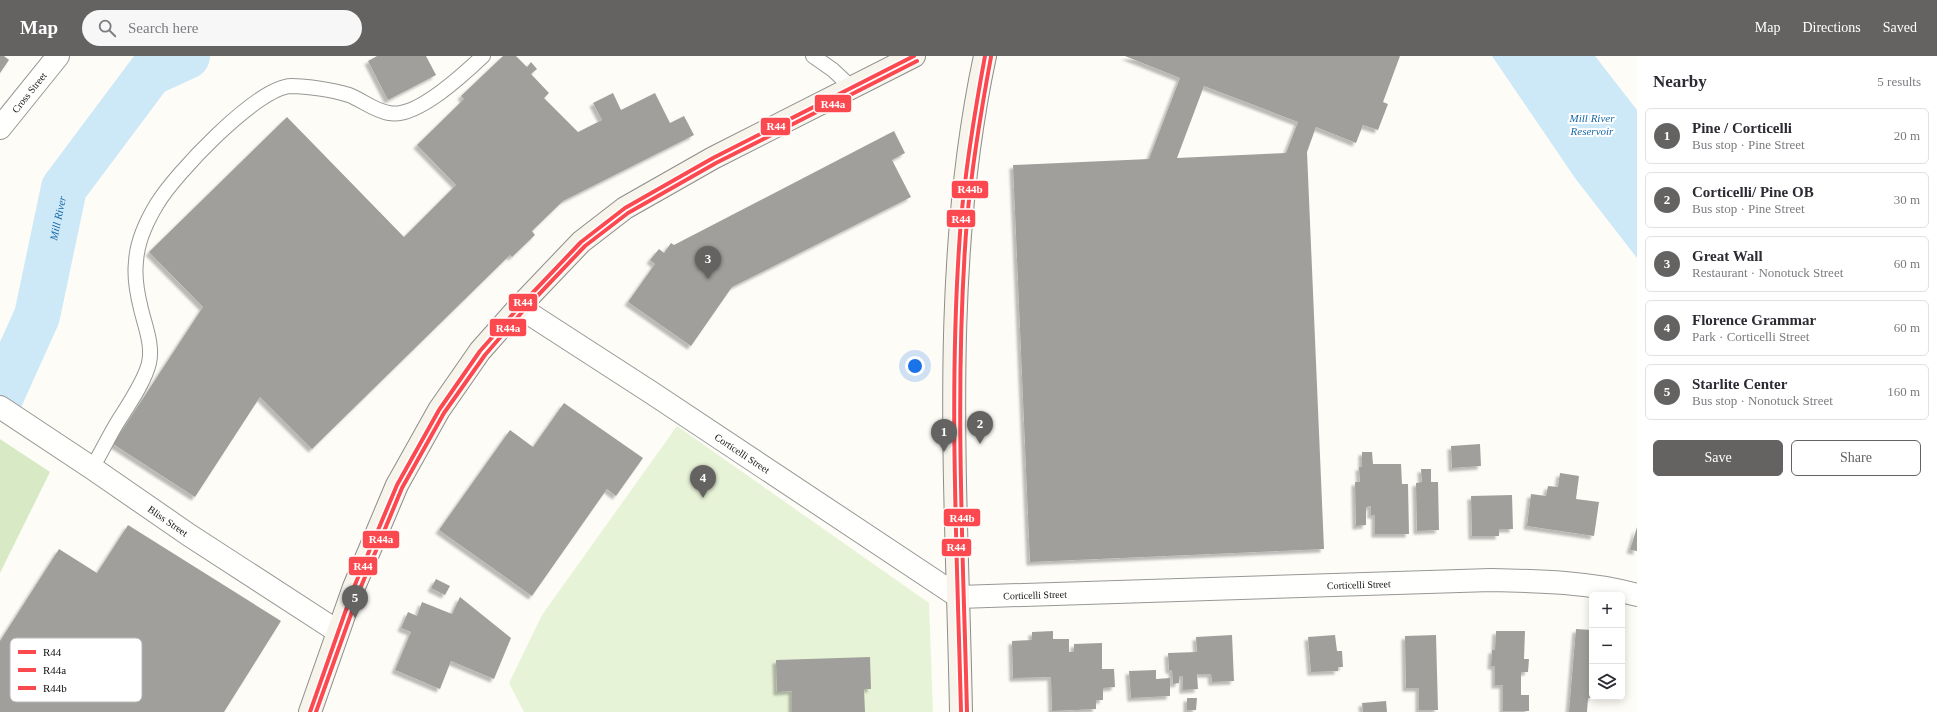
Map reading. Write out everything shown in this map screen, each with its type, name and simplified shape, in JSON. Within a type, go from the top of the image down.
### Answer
[{"type":"main road","points":[[310,712],[337,631],[397,486],[435,417],[480,352],[519,307],[581,242],[625,208],[713,158],[914,56]]},
{"type":"main road","points":[[961,712],[959,598],[955,506],[957,285],[964,184],[978,89],[985,56]]},
{"type":"street","name":"Cross Street","points":[[0,128],[58,56]]},
{"type":"street","name":"Corticelli Street","points":[[519,307],[657,396],[959,598],[1492,580],[1551,581],[1617,590],[1637,595]]},
{"type":"street","name":"Bliss Street","points":[[0,407],[89,466],[189,536],[337,631]]},
{"type":"lane","points":[[89,466],[136,391],[149,364],[149,339],[135,280],[136,260],[142,234],[157,204],[176,179],[206,146],[228,124],[255,104],[275,92],[289,86],[308,87],[348,95],[389,113],[406,113],[459,79],[483,56]]},
{"type":"lane","points":[[813,56],[833,70],[851,87]]},
{"type":"green space","points":[[677,426],[929,603],[933,712],[524,712],[509,683],[542,615]]},
{"type":"green space","points":[[0,439],[50,472],[0,573]]},
{"type":"water","name":"Mill River Reservoir","points":[[1492,56],[1595,56],[1637,110],[1637,258],[1575,178]]},
{"type":"building","points":[[0,56],[4,56],[9,60],[0,73]]},
{"type":"building","points":[[377,56],[426,56],[436,75],[388,100],[368,61]]},
{"type":"building","points":[[503,56],[516,56],[527,67],[531,62],[537,69],[531,74],[549,93],[544,98],[578,132],[602,120],[593,103],[613,93],[621,110],[655,93],[670,123],[684,116],[694,135],[563,201],[532,231],[535,235],[512,257],[510,255],[312,449],[260,397],[195,497],[113,444],[203,307],[149,252],[287,117],[404,237],[456,185],[417,145],[464,99],[461,96]]},
{"type":"building","points":[[1125,56],[1400,56],[1383,102],[1388,104],[1378,130],[1363,125],[1356,143],[1316,127],[1307,152],[1324,549],[1030,562],[1013,165],[1149,159],[1180,78]],"holes":[[[1204,86],[1298,122],[1286,153],[1177,158]]]},
{"type":"building","points":[[894,131],[905,153],[892,160],[911,197],[732,287],[691,346],[628,302],[655,264],[650,260],[659,249],[664,253],[671,243],[674,245]]},
{"type":"building","points":[[564,403],[643,458],[616,496],[607,489],[532,596],[439,530],[510,430],[533,447]]},
{"type":"building","points":[[1480,444],[1481,466],[1452,468],[1451,446]]},
{"type":"building","points":[[1362,452],[1372,452],[1373,464],[1401,464],[1402,484],[1408,484],[1409,534],[1375,534],[1375,515],[1371,515],[1371,506],[1366,507],[1366,525],[1356,526],[1355,482],[1360,482],[1359,467],[1362,467]]},
{"type":"building","points":[[1421,469],[1431,469],[1431,482],[1438,482],[1439,530],[1417,531],[1416,483],[1422,482]]},
{"type":"building","points":[[1560,473],[1579,476],[1576,499],[1599,502],[1594,536],[1527,526],[1531,494],[1546,496],[1548,486],[1558,487]]},
{"type":"building","points":[[1512,495],[1513,529],[1499,529],[1499,536],[1472,536],[1471,496]]},
{"type":"building","points":[[128,525],[281,621],[224,712],[0,712],[0,641],[59,549],[97,573]]},
{"type":"building","points":[[1637,527],[1637,551],[1630,550]]},
{"type":"building","points":[[436,579],[450,586],[445,595],[431,588]]},
{"type":"building","points":[[460,597],[511,638],[494,679],[451,661],[440,689],[395,670],[411,632],[401,628],[408,612],[417,616],[422,602],[452,614]]},
{"type":"building","points":[[1576,629],[1589,630],[1589,698],[1587,712],[1569,712]]},
{"type":"building","points":[[1053,631],[1053,639],[1069,639],[1069,652],[1074,652],[1074,644],[1102,643],[1102,669],[1114,669],[1115,687],[1103,688],[1103,700],[1096,700],[1096,709],[1052,711],[1051,677],[1013,678],[1012,641],[1032,640],[1032,632]]},
{"type":"building","points":[[1496,631],[1525,631],[1524,659],[1529,659],[1528,672],[1521,672],[1521,695],[1529,695],[1529,711],[1503,711],[1503,685],[1495,685],[1495,666],[1491,666],[1492,650],[1495,650]]},
{"type":"building","points":[[1232,635],[1234,681],[1212,682],[1211,674],[1197,674],[1198,689],[1183,690],[1183,676],[1179,676],[1179,683],[1173,684],[1172,670],[1169,670],[1168,653],[1197,652],[1196,637]]},
{"type":"building","points":[[1335,635],[1337,651],[1342,651],[1343,667],[1338,667],[1338,671],[1311,672],[1308,637]]},
{"type":"building","points":[[1436,635],[1438,710],[1419,710],[1419,688],[1406,688],[1405,636]]},
{"type":"building","points":[[870,657],[871,689],[864,689],[865,712],[792,712],[792,691],[777,692],[776,660]]},
{"type":"building","points":[[1156,670],[1156,679],[1170,678],[1170,696],[1131,698],[1129,671]]},
{"type":"building","points":[[1187,698],[1197,698],[1196,710],[1187,710]]},
{"type":"building","points":[[1386,701],[1387,712],[1363,712],[1362,703]]},
{"type":"waterway","name":"Mill River","points":[[0,398],[37,316],[64,188],[150,73],[187,56]]},
{"type":"transit line","name":"R44","points":[[310,712],[354,587],[397,485],[439,410],[480,351],[519,307],[581,242],[625,208],[713,158],[914,56]]},
{"type":"transit line","name":"R44","points":[[961,712],[954,404],[957,281],[965,179],[985,56]]},
{"type":"transit line","name":"R44b","points":[[967,712],[960,404],[963,282],[971,179],[991,57]]},
{"type":"transit line","name":"R44a","points":[[316,712],[360,589],[402,488],[444,413],[485,355],[523,311],[585,246],[628,213],[716,163],[917,61]]},
{"type":"place","name":"Great Wall","points":[[708,279]]},
{"type":"place","name":"Corticelli/ Pine OB","points":[[980,444]]},
{"type":"place","name":"Pine / Corticelli","points":[[944,452]]},
{"type":"place","name":"Florence Grammar","points":[[703,498]]},
{"type":"place","name":"Starlite Center","points":[[355,618]]}]
